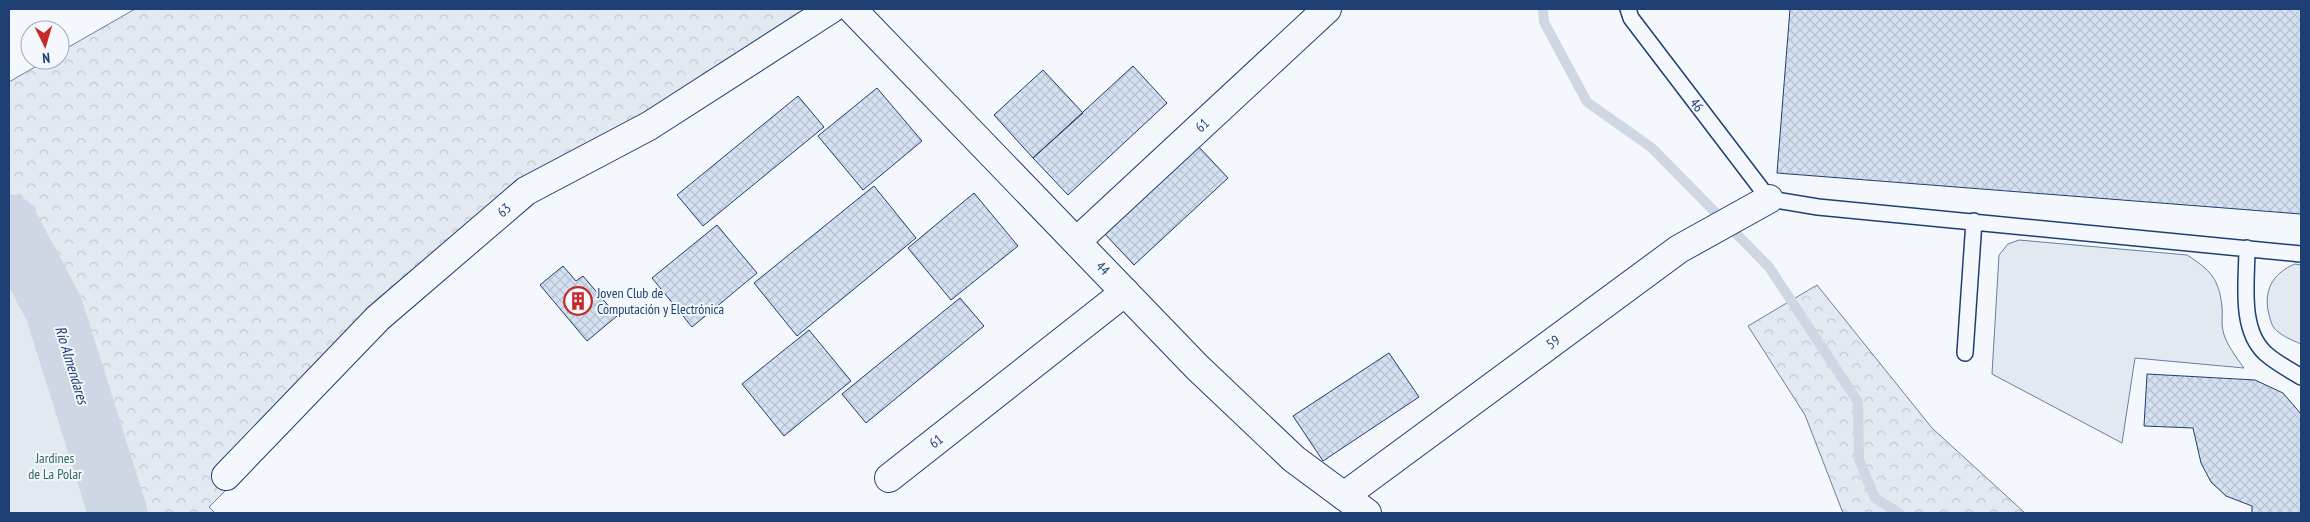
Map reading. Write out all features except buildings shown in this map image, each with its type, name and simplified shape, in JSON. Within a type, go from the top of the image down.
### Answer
[{"type":"street","name":"63","points":[[226,476],[378,318],[526,191],[649,126],[831,9]]},
{"type":"street","name":"44","points":[[852,9],[1197,367],[1294,459],[1366,513]]},
{"type":"street","name":"61","points":[[1077,241],[1328,9]]},
{"type":"street","name":"59","points":[[1344,496],[1679,249],[1769,199]]},
{"type":"street","name":"61","points":[[889,478],[1125,292]]},
{"type":"lane","name":"46","points":[[1628,9],[1631,18],[1769,199]]},
{"type":"lane","points":[[1769,199],[1818,207],[2301,254]]},
{"type":"lane","points":[[1965,353],[1974,221]]},
{"type":"lane","points":[[2248,248],[2246,307],[2251,330],[2264,352],[2301,377]]},
{"type":"green space","points":[[135,9],[831,9],[526,191],[209,507],[215,513],[118,513],[54,309],[9,224],[9,82],[30,70],[70,70],[70,46]]},
{"type":"green space","name":"Jardines de La Polar","points":[[9,224],[54,309],[118,513],[9,513]]},
{"type":"green space","points":[[2019,240],[2187,255],[2202,265],[2216,282],[2221,297],[2224,336],[2244,368],[2135,358],[2122,443],[1992,374],[1999,255],[2008,244]]},
{"type":"green space","points":[[2295,264],[2301,265],[2301,344],[2283,336],[2274,328],[2267,302],[2272,282],[2282,271]]},
{"type":"green space","points":[[1817,285],[1932,428],[2025,513],[1843,513],[1805,415],[1748,326]]},
{"type":"waterway","points":[[1543,9],[1544,22],[1587,102],[1652,148],[1769,267],[1858,402],[1859,460],[1875,498],[1899,513]]},
{"type":"waterway","name":"Río Almendares","points":[[9,224],[54,309],[118,513]]},
{"type":"place","name":"Joven Club de Computación y Electrónica","points":[[578,301]]}]
